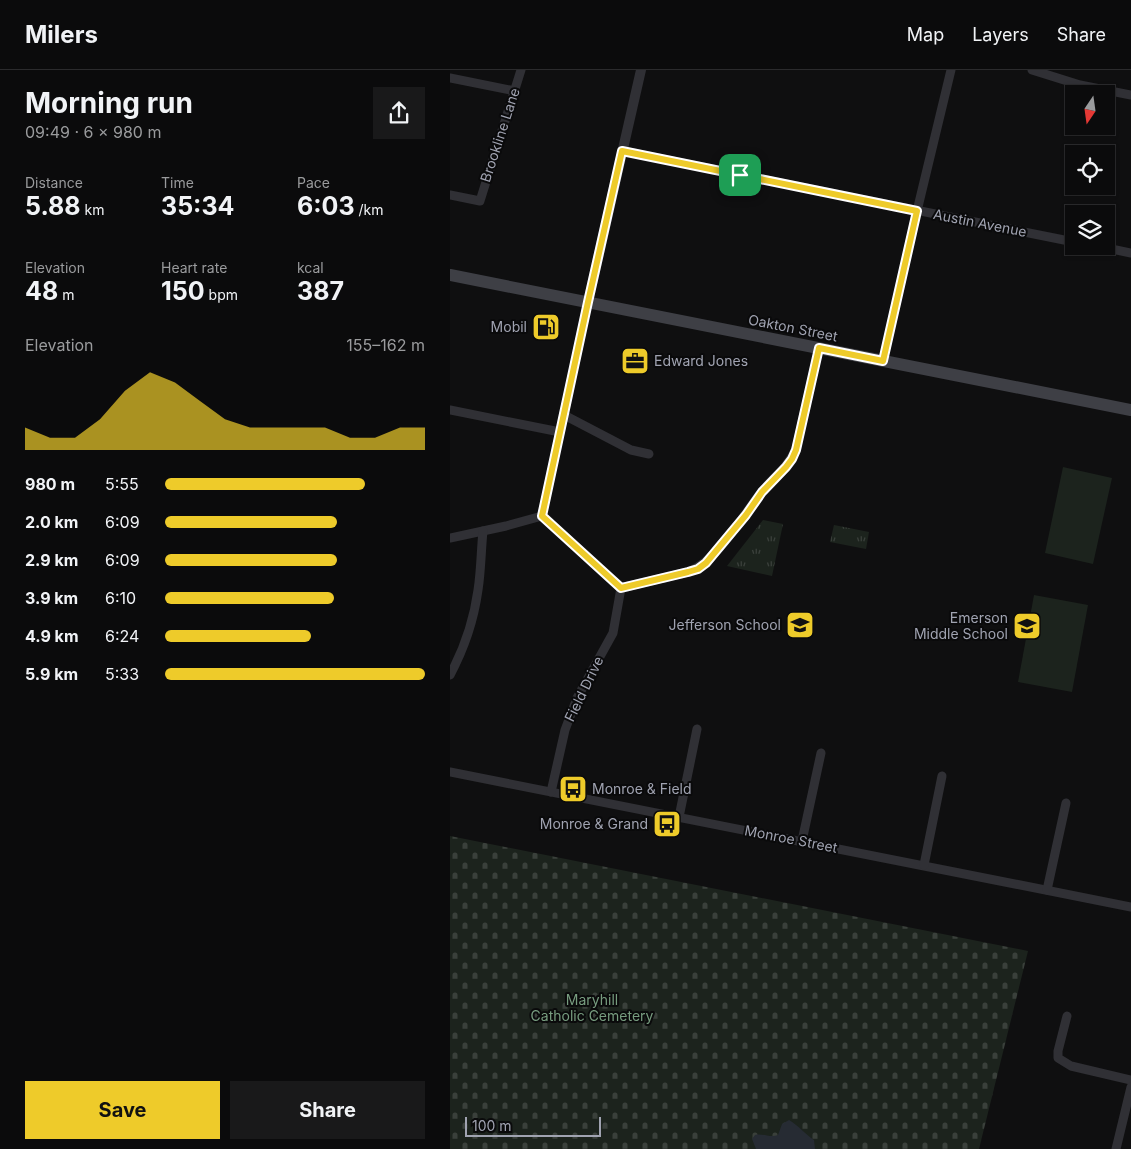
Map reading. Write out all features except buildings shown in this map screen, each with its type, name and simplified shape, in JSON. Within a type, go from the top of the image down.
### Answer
[{"type":"main road","name":"Oakton Street","points":[[450,275],[1131,410]]},
{"type":"street","name":"Brookline Lane","points":[[450,195],[480,201],[521,70]]},
{"type":"street","points":[[542,516],[641,70]]},
{"type":"street","points":[[883,361],[951,70]]},
{"type":"street","points":[[1032,70],[1080,85],[1131,95]]},
{"type":"street","points":[[450,78],[515,91]]},
{"type":"street","name":"Austin Avenue","points":[[622,151],[1065,240]]},
{"type":"street","points":[[1115,250],[1131,253]]},
{"type":"street","points":[[542,516],[621,588],[698,569],[706,563],[746,515],[762,492],[792,459],[796,450],[819,348]]},
{"type":"street","points":[[450,410],[560,432]]},
{"type":"street","points":[[564,415],[631,450],[649,454]]},
{"type":"street","points":[[450,538],[542,516]]},
{"type":"street","points":[[450,675],[461,652],[474,612],[478,590],[483,531]]},
{"type":"street","name":"Field Drive","points":[[551,792],[565,730],[577,698],[613,633],[621,588]]},
{"type":"street","points":[[679,817],[698,729]]},
{"type":"street","points":[[802,841],[821,753]]},
{"type":"street","name":"Monroe Street","points":[[450,772],[1131,907]]},
{"type":"street","points":[[924,865],[942,776]]},
{"type":"street","points":[[1047,890],[1066,803]]},
{"type":"street","points":[[1067,1016],[1058,1058],[1071,1066],[1131,1080]]},
{"type":"street","points":[[1116,1149],[1131,1088]]},
{"type":"green space","points":[[1063,467],[1112,478],[1093,564],[1045,553]]},
{"type":"green space","points":[[763,520],[783,524],[772,576],[727,566]]},
{"type":"green space","points":[[834,525],[869,532],[866,549],[830,542]]},
{"type":"green space","points":[[1034,595],[1088,605],[1072,692],[1018,682]]},
{"type":"green space","name":"Maryhill Catholic Cemetery","points":[[450,836],[1028,951],[979,1149],[450,1149]]},
{"type":"shaded area","points":[[789,1120],[814,1140],[815,1149],[756,1149],[752,1139],[755,1135],[778,1135],[782,1124]]},
{"type":"place","name":"Mobil","points":[[546,327]]},
{"type":"place","name":"Edward Jones","points":[[635,361]]},
{"type":"place","name":"Jefferson School","points":[[800,625]]},
{"type":"place","name":"Emerson Middle School","points":[[1027,626]]},
{"type":"place","name":"Monroe & Field","points":[[573,789]]},
{"type":"place","name":"Monroe & Grand","points":[[667,824]]},
{"type":"route","points":[[622,151],[740,175],[917,211],[883,361],[819,348],[796,450],[786,467],[768,484],[746,515],[706,563],[698,569],[621,588],[542,516],[622,151]]}]
